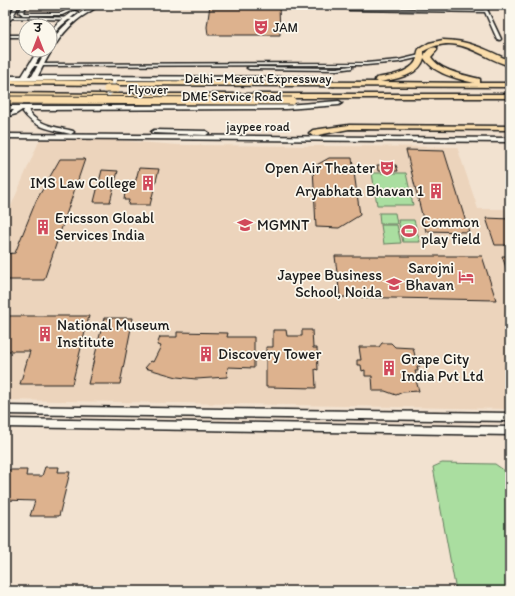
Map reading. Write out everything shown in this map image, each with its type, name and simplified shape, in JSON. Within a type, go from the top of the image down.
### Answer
[{"type":"highway","points":[[363,84],[396,76],[417,64],[420,60],[421,50],[430,44],[451,42],[473,46],[508,66]]},
{"type":"highway","points":[[491,85],[441,68],[429,61],[428,54],[436,48],[459,47],[508,66]]},
{"type":"highway","points":[[5,82],[510,85]]},
{"type":"highway","name":"Delhi - Meerut Expressway","points":[[5,88],[106,92]]},
{"type":"highway","name":"Delhi - Meerut Expressway","points":[[5,95],[106,92],[510,91]]},
{"type":"highway","name":"Delhi - Meerut Expressway","points":[[115,92],[510,96]]},
{"type":"highway","name":"Flyover","points":[[5,100],[510,103]]},
{"type":"highway","points":[[313,133],[349,127],[510,128]]},
{"type":"street","points":[[7,18],[11,5]]},
{"type":"street","points":[[7,18],[17,5]]},
{"type":"street","points":[[25,5],[21,12],[23,14],[62,14],[81,5]]},
{"type":"street","points":[[58,28],[66,20],[88,5]]},
{"type":"street","points":[[58,36],[74,20],[97,5]]},
{"type":"street","points":[[401,5],[402,10]]},
{"type":"street","points":[[408,5],[410,10]]},
{"type":"street","points":[[444,5],[446,10]]},
{"type":"street","points":[[483,5],[499,39]]},
{"type":"street","points":[[349,9],[381,7],[402,10],[486,11]]},
{"type":"street","points":[[7,18],[74,20]]},
{"type":"street","points":[[5,24],[7,24],[5,28]]},
{"type":"street","points":[[5,36],[18,36]]},
{"type":"street","points":[[31,67],[179,66],[337,69],[357,65],[403,60],[420,56]]},
{"type":"street","points":[[24,78],[36,58]]},
{"type":"street","points":[[34,78],[45,58]]},
{"type":"street","points":[[403,60],[417,64]]},
{"type":"street","name":"DME Service Road","points":[[5,78],[311,79],[336,84]]},
{"type":"street","points":[[105,108],[115,78]]},
{"type":"street","name":"DME Service Road","points":[[5,108],[286,107],[339,103]]},
{"type":"street","points":[[5,115],[14,113],[24,108],[28,115],[52,129],[71,132]]},
{"type":"street","points":[[5,131],[288,136],[313,133],[458,137],[510,134]]},
{"type":"street","name":"jaypee road","points":[[5,136],[458,137],[510,140]]},
{"type":"street","points":[[5,410],[510,417]]},
{"type":"street","points":[[5,424],[510,430]]},
{"type":"shaded area","points":[[40,139],[110,140],[178,145],[457,147],[478,209],[510,209],[510,409],[5,400],[5,220]]},
{"type":"green space","points":[[372,173],[406,173],[413,205],[377,205]]},
{"type":"green space","points":[[379,213],[395,213],[397,224],[380,224]]},
{"type":"green space","name":"Common play field","points":[[398,220],[414,220],[420,242],[403,242]]},
{"type":"green space","points":[[381,225],[397,225],[401,243],[384,244]]},
{"type":"green space","points":[[442,463],[495,464],[505,471],[510,490],[510,591],[456,591],[433,467]]},
{"type":"building","points":[[210,5],[279,5],[280,35],[208,35],[207,27]]},
{"type":"building","name":"Aryabhata Bhavan 1","points":[[406,150],[444,151],[469,232],[426,231]]},
{"type":"building","points":[[329,158],[352,158],[360,215],[339,228],[316,227],[313,167]]},
{"type":"building","name":"Ericsson Gloabl Services India","points":[[60,159],[85,159],[44,280],[5,280],[5,254],[15,253],[36,201]]},
{"type":"building","name":"Open Air Theater","points":[[377,165],[396,165],[398,171],[378,171]]},
{"type":"building","name":"IMS Law College","points":[[139,168],[159,169],[150,205],[128,205],[129,200],[124,200],[125,192],[131,189],[131,187],[134,187]]},
{"type":"building","points":[[102,170],[118,171],[110,202],[94,202]]},
{"type":"building","points":[[486,218],[510,219],[510,245],[495,245]]},
{"type":"building","points":[[335,256],[482,256],[496,300],[340,297]]},
{"type":"building","points":[[502,256],[510,256],[510,276],[509,276]]},
{"type":"building","name":"National Museum Institute","points":[[5,316],[89,316],[72,384],[20,384],[30,351],[5,351]]},
{"type":"building","points":[[104,318],[133,318],[120,384],[88,384]]},
{"type":"building","points":[[273,330],[286,330],[287,336],[302,336],[302,330],[312,330],[313,348],[317,348],[318,370],[315,369],[316,388],[266,387],[266,347],[273,347]]},
{"type":"building","name":"Discovery Tower","points":[[177,332],[228,333],[227,337],[254,337],[254,368],[228,367],[227,377],[196,379],[177,377],[145,368],[151,361],[153,362],[161,346],[157,345],[160,337],[177,337]]},
{"type":"building","name":"Grape City India Pvt Ltd","points":[[382,343],[391,343],[395,347],[413,348],[416,360],[419,360],[420,366],[417,366],[418,371],[415,371],[419,391],[403,392],[396,395],[385,391],[373,391],[372,376],[365,376],[365,370],[362,371],[361,365],[357,365],[357,360],[361,360],[359,347],[379,347]]},
{"type":"building","points":[[45,467],[59,467],[58,472],[70,472],[59,516],[30,516],[35,501],[5,500],[5,475],[7,475],[8,470],[27,470],[26,476],[42,476]]},
{"type":"tunnel","points":[[506,68],[510,70]]},
{"type":"place","name":"JAM","points":[[261,27]]},
{"type":"place","name":"Open Air Theater","points":[[387,168]]},
{"type":"place","name":"IMS Law College","points":[[148,183]]},
{"type":"place","name":"Aryabhata Bhavan 1","points":[[436,191]]},
{"type":"place","name":"MGMNT","points":[[245,225]]},
{"type":"place","name":"Ericsson Gloabl Services India","points":[[43,227]]},
{"type":"place","name":"Common play field","points":[[409,231]]},
{"type":"place","name":"Sarojni Bhavan","points":[[466,277]]},
{"type":"place","name":"Jaypee Business School, Noida","points":[[394,284]]},
{"type":"place","name":"National Museum Institute","points":[[45,334]]},
{"type":"place","name":"Discovery Tower","points":[[206,354]]},
{"type":"place","name":"Grape City India Pvt Ltd","points":[[389,368]]}]
